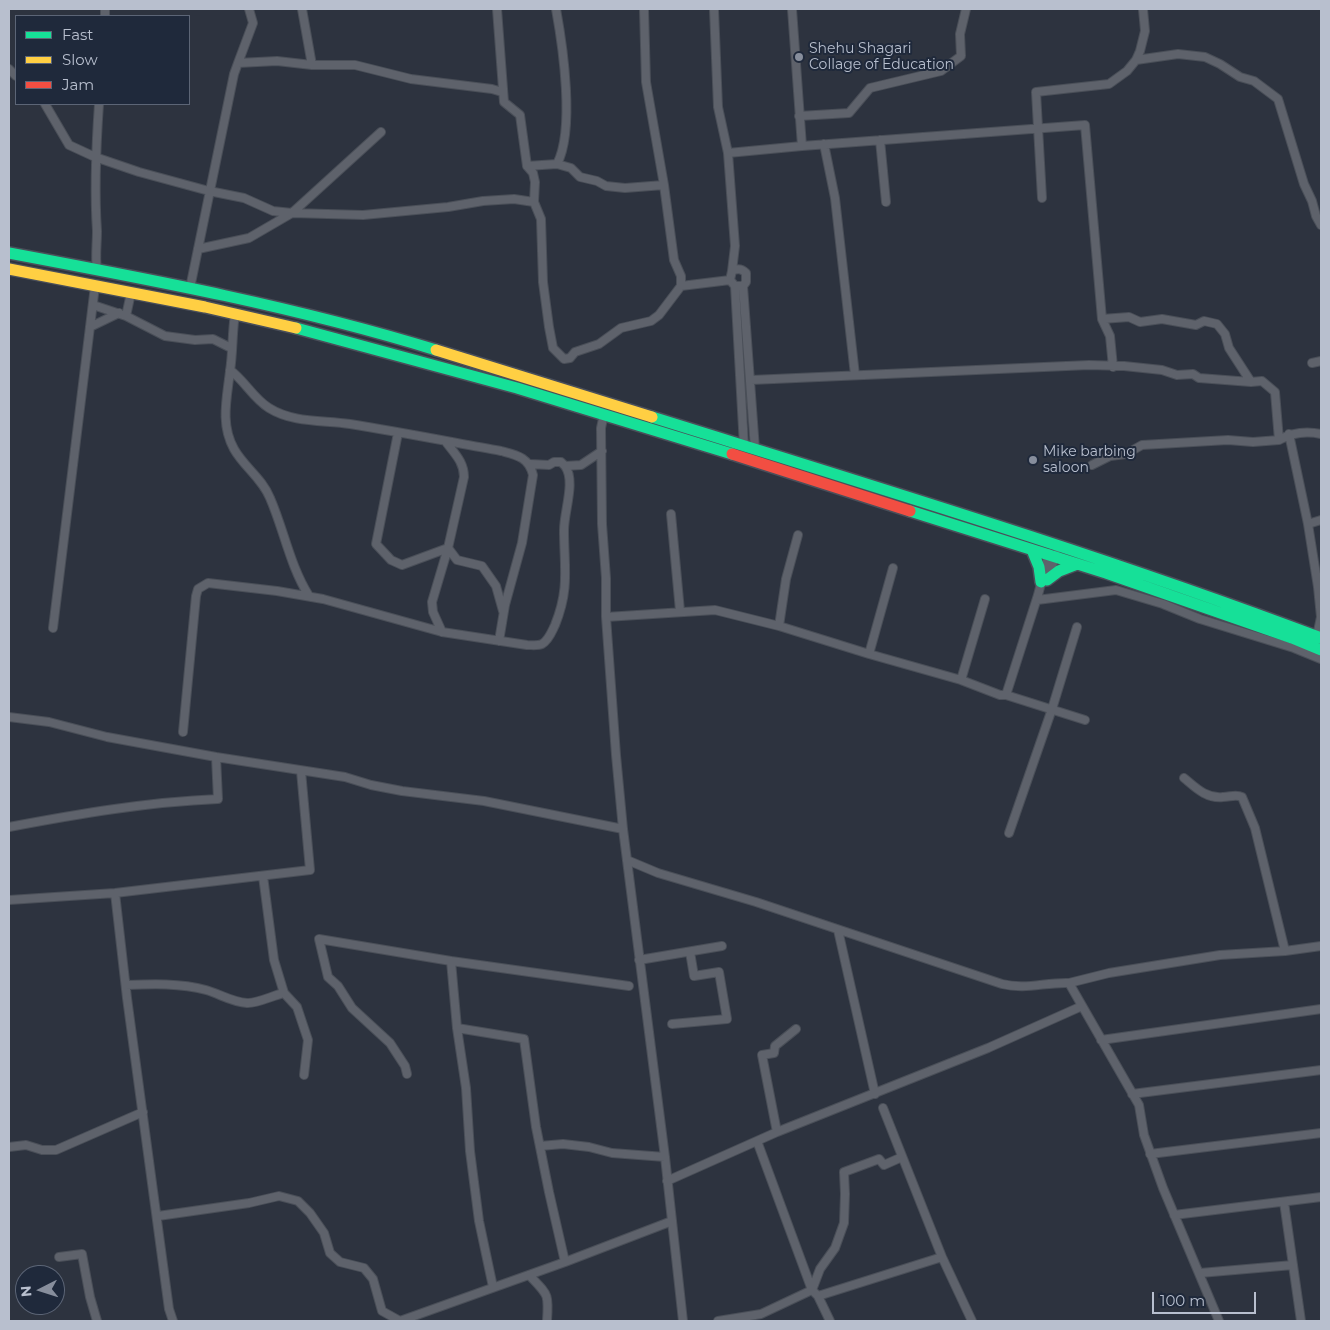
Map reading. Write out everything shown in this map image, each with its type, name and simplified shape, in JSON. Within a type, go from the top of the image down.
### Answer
[{"type":"highway","points":[[9,253],[190,288],[285,309],[388,336],[750,447],[1054,550],[1166,580],[1319,637]]},
{"type":"highway","points":[[9,269],[235,314],[336,338],[604,414],[1032,550],[1054,550],[1077,564],[1161,591],[1321,650]]},
{"type":"highway","points":[[133,293],[138,277]]},
{"type":"highway","points":[[1032,550],[1044,581],[1059,571],[1077,564]]},
{"type":"street","points":[[190,288],[234,74],[253,24],[249,9]]},
{"type":"street","points":[[302,9],[312,65]]},
{"type":"street","points":[[497,9],[502,92],[504,102],[520,115],[526,166],[533,173],[535,182],[534,202],[541,219],[543,282],[553,348],[564,359],[570,358],[575,352],[600,344],[621,328],[651,321],[659,315],[681,286],[681,276],[674,260],[664,185],[646,82],[644,9]]},
{"type":"street","points":[[556,9],[566,90],[567,123],[561,155],[557,164]]},
{"type":"street","points":[[714,9],[718,107],[728,153],[735,246],[732,271],[736,284],[751,380],[750,447]]},
{"type":"street","points":[[792,9],[802,146]]},
{"type":"street","points":[[799,116],[849,113],[870,88],[941,71],[961,56],[960,34],[966,9]]},
{"type":"street","points":[[1042,198],[1036,92],[1109,84],[1127,71],[1136,60],[1146,32],[1143,9]]},
{"type":"street","points":[[1136,60],[1178,54],[1205,57],[1240,77],[1254,81],[1278,99],[1304,184],[1321,225]]},
{"type":"street","points":[[238,62],[277,61],[312,65],[356,65],[411,79],[492,89],[502,92]]},
{"type":"street","points":[[47,105],[69,145],[95,157],[138,172],[244,198],[273,211],[363,215],[448,207],[483,200],[514,199],[534,202]]},
{"type":"street","points":[[97,270],[95,157],[99,105]]},
{"type":"street","points":[[728,153],[1085,125],[1102,319],[1110,336],[1113,367]]},
{"type":"street","points":[[198,250],[249,238],[292,213],[381,132]]},
{"type":"street","points":[[880,140],[886,202]]},
{"type":"street","points":[[824,144],[835,198],[855,375]]},
{"type":"street","points":[[526,166],[557,164],[571,168],[580,177],[597,181],[606,186],[625,188],[664,185]]},
{"type":"street","points":[[681,286],[736,284],[747,278],[746,273],[742,270],[735,246]]},
{"type":"street","points":[[732,271],[736,269],[742,270]]},
{"type":"street","points":[[736,284],[750,447]]},
{"type":"street","points":[[52,628],[96,286]]},
{"type":"street","points":[[90,327],[123,315],[133,293]]},
{"type":"street","points":[[93,305],[123,315],[165,336],[195,340],[213,339],[231,348]]},
{"type":"street","points":[[235,314],[225,415],[228,434],[235,450],[257,475],[270,498],[291,560],[309,596]]},
{"type":"street","points":[[1102,319],[1129,317],[1140,322],[1162,319],[1196,326],[1204,321],[1216,324],[1225,334],[1229,348],[1251,382]]},
{"type":"street","points":[[1312,362],[1321,361]]},
{"type":"street","points":[[751,380],[1053,366],[1162,370],[1177,375],[1193,374],[1199,378],[1251,382],[1262,381],[1275,392],[1279,440]]},
{"type":"street","points":[[230,370],[238,376],[260,401],[283,415],[350,424],[501,451],[523,457],[530,464],[533,475],[522,543],[504,613],[499,641]]},
{"type":"street","points":[[604,414],[601,428],[602,524],[606,578],[606,617],[616,755],[623,829],[684,1321]]},
{"type":"street","points":[[1092,465],[1110,456],[1126,454],[1142,445],[1228,440],[1252,442],[1279,440],[1289,434],[1307,432],[1321,434]]},
{"type":"street","points":[[398,433],[376,544],[391,560],[402,565],[448,548]]},
{"type":"street","points":[[1289,434],[1308,524],[1320,605],[1319,637]]},
{"type":"street","points":[[442,632],[433,612],[432,602],[448,548],[464,477],[464,468],[460,459],[446,442]]},
{"type":"street","points":[[565,466],[581,465],[602,451]]},
{"type":"street","points":[[183,732],[196,596],[198,589],[208,582],[309,596],[442,632],[537,646],[543,644],[551,634],[558,617],[566,583],[564,529],[569,472],[561,462],[554,462],[549,465],[530,464]]},
{"type":"street","points":[[671,514],[680,611]]},
{"type":"street","points":[[1308,524],[1321,520]]},
{"type":"street","points":[[779,626],[786,579],[798,536]]},
{"type":"street","points":[[448,548],[457,560],[482,566],[496,586],[504,613]]},
{"type":"street","points":[[1006,695],[1054,550]]},
{"type":"street","points":[[869,654],[893,568]]},
{"type":"street","points":[[1037,598],[1116,590],[1163,604],[1200,619],[1294,648],[1321,659]]},
{"type":"street","points":[[960,680],[986,599]]},
{"type":"street","points":[[606,617],[715,610],[779,626],[960,680],[1000,696],[1006,695],[1085,720]]},
{"type":"street","points":[[1010,833],[1078,627]]},
{"type":"street","points":[[9,717],[49,722],[108,737],[216,757],[345,777],[371,785],[402,791],[484,801],[623,829]]},
{"type":"street","points":[[9,827],[101,810],[187,800],[218,799],[216,757]]},
{"type":"street","points":[[9,900],[115,893],[310,870],[301,771]]},
{"type":"street","points":[[1184,778],[1210,796],[1217,798],[1238,795],[1242,797],[1255,828],[1285,951]]},
{"type":"street","points":[[627,860],[658,873],[756,902],[838,930],[874,940],[974,976],[1008,985],[1029,987],[1069,983],[1109,973],[1220,955],[1285,951],[1321,946]]},
{"type":"street","points":[[263,876],[274,960],[284,993],[296,1007],[308,1040],[304,1075]]},
{"type":"street","points":[[115,893],[143,1112],[173,1321]]},
{"type":"street","points":[[838,930],[875,1094]]},
{"type":"street","points":[[407,1074],[405,1066],[390,1042],[352,1008],[338,986],[328,977],[319,940],[629,986]]},
{"type":"street","points":[[639,960],[690,952],[707,947],[722,946]]},
{"type":"street","points":[[672,1024],[727,1019],[719,972],[694,976],[690,952]]},
{"type":"street","points":[[451,961],[479,1221],[493,1287]]},
{"type":"street","points":[[1069,983],[1139,1105],[1144,1135],[1150,1154],[1219,1321]]},
{"type":"street","points":[[126,985],[181,985],[248,1004],[284,993]]},
{"type":"street","points":[[667,1181],[778,1132],[988,1048],[1082,1006]]},
{"type":"street","points":[[1101,1040],[1321,1009]]},
{"type":"street","points":[[457,1028],[524,1039],[540,1146],[565,1262]]},
{"type":"street","points":[[778,1132],[762,1055],[774,1053],[775,1046],[796,1029]]},
{"type":"street","points":[[1132,1094],[1321,1070]]},
{"type":"street","points":[[883,1108],[942,1257],[972,1321]]},
{"type":"street","points":[[9,1148],[26,1145],[42,1150],[56,1150],[143,1112]]},
{"type":"street","points":[[1150,1154],[1321,1133]]},
{"type":"street","points":[[757,1141],[815,1293],[830,1321]]},
{"type":"street","points":[[540,1146],[563,1144],[589,1147],[612,1153],[665,1157]]},
{"type":"street","points":[[815,1293],[820,1269],[835,1248],[844,1223],[844,1172],[878,1159],[884,1165],[902,1157]]},
{"type":"street","points":[[158,1216],[250,1203],[278,1196],[298,1201],[310,1213],[324,1233],[330,1253],[340,1262],[364,1268],[373,1279],[382,1310],[400,1321],[415,1318],[672,1221]]},
{"type":"street","points":[[1174,1216],[1321,1197]]},
{"type":"street","points":[[1284,1202],[1301,1321]]},
{"type":"street","points":[[59,1257],[82,1254],[90,1297],[97,1321]]},
{"type":"street","points":[[718,1321],[761,1314],[815,1293],[942,1257]]},
{"type":"street","points":[[1200,1273],[1293,1265]]},
{"type":"street","points":[[529,1275],[547,1294],[549,1306],[547,1321]]},
{"type":"traffic: fast","points":[[9,253],[171,284],[331,320],[436,350]]},
{"type":"traffic: fast","points":[[296,328],[517,388],[732,454]]},
{"type":"traffic: fast","points":[[652,417],[1072,550],[1321,638]]},
{"type":"traffic: fast","points":[[910,511],[1106,573],[1292,638],[1321,650]]},
{"type":"traffic: fast","points":[[1032,550],[1039,567],[1041,582]]},
{"type":"traffic: fast","points":[[1047,580],[1059,571],[1077,564]]},
{"type":"traffic: slow","points":[[9,269],[205,307],[296,328]]},
{"type":"traffic: slow","points":[[436,350],[652,417]]},
{"type":"traffic: jam","points":[[732,454],[910,511]]},
{"type":"place","name":"Shehu Shagari Collage of Education","points":[[799,57]]},
{"type":"place","name":"Mike barbing saloon","points":[[1033,460]]}]
